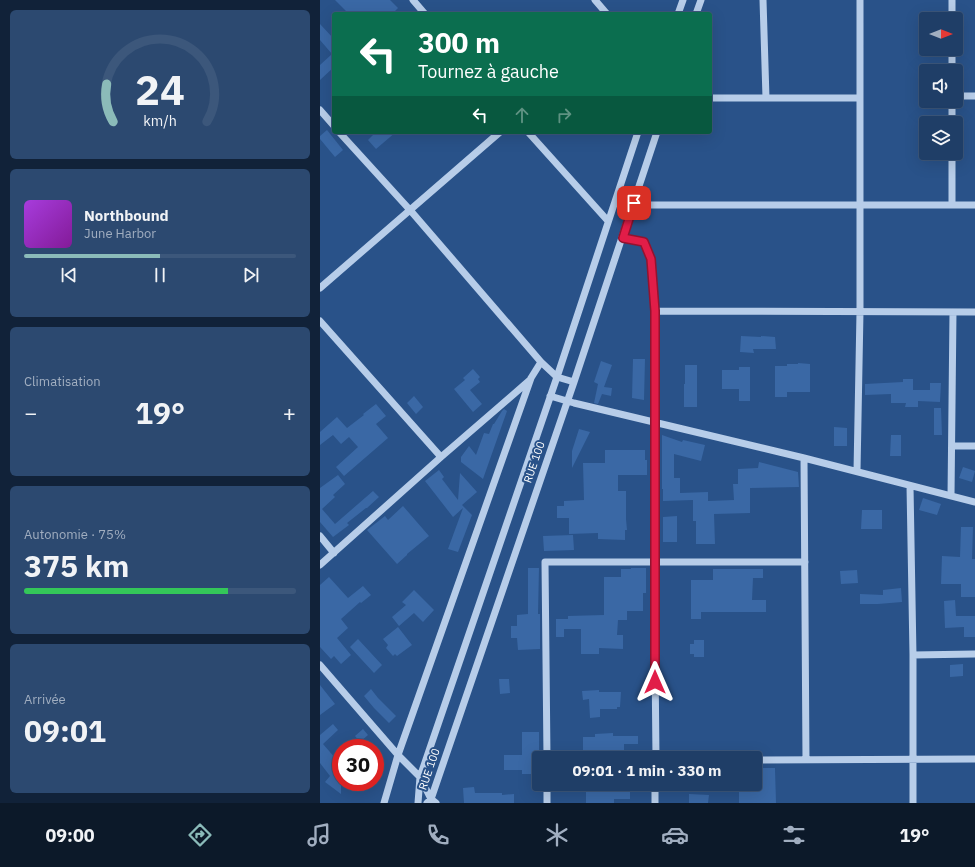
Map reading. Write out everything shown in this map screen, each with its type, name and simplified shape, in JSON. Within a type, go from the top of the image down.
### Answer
[{"type":"street","points":[[413,0],[423,12]]},
{"type":"street","points":[[595,0],[605,12]]},
{"type":"street","points":[[679,12],[683,0]]},
{"type":"street","points":[[697,12],[701,0]]},
{"type":"street","points":[[763,0],[766,98]]},
{"type":"street","points":[[857,472],[860,312],[860,0]]},
{"type":"street","points":[[952,0],[952,12]]},
{"type":"street","points":[[963,96],[975,96]]},
{"type":"street","points":[[712,98],[860,98]]},
{"type":"street","points":[[320,110],[332,124]]},
{"type":"street","points":[[341,134],[410,210],[541,362],[558,377],[574,382]]},
{"type":"street","points":[[320,288],[498,134]]},
{"type":"street","points":[[530,134],[608,221]]},
{"type":"street","points":[[418,803],[420,777],[550,396],[558,377],[637,134]]},
{"type":"street","name":"RUE 100","points":[[431,802],[623,238],[656,134]]},
{"type":"street","points":[[952,160],[952,206]]},
{"type":"street","points":[[634,203],[645,205],[975,205]]},
{"type":"street","points":[[623,238],[644,242],[651,259],[655,311],[654,561],[656,751]]},
{"type":"street","points":[[655,311],[975,312]]},
{"type":"street","points":[[951,496],[953,312]]},
{"type":"street","points":[[320,321],[441,457]]},
{"type":"street","points":[[384,803],[398,755],[532,378],[541,362]]},
{"type":"street","points":[[320,565],[532,378]]},
{"type":"street","points":[[550,396],[804,458],[975,502]]},
{"type":"street","points":[[952,446],[975,446]]},
{"type":"street","points":[[804,458],[806,760]]},
{"type":"street","points":[[910,486],[913,655],[913,803]]},
{"type":"street","points":[[320,536],[334,552]]},
{"type":"street","points":[[547,751],[546,562],[805,562]]},
{"type":"street","points":[[913,655],[975,654]]},
{"type":"street","points":[[320,665],[398,755],[420,777],[431,802]]},
{"type":"street","points":[[762,760],[975,759]]},
{"type":"street","points":[[547,791],[547,803]]},
{"type":"street","points":[[655,791],[655,803]]},
{"type":"building","points":[[335,0],[390,0],[398,8],[394,12],[347,12]]},
{"type":"building","points":[[320,24],[332,37],[332,54],[320,40]]},
{"type":"building","points":[[332,54],[332,69],[320,80],[320,65]]},
{"type":"building","points":[[327,130],[343,150],[335,157],[320,139],[320,136]]},
{"type":"building","points":[[374,134],[394,134],[376,149],[368,140]]},
{"type":"building","points":[[741,336],[775,337],[776,349],[753,349],[754,353],[740,352]]},
{"type":"building","points":[[633,359],[645,359],[644,400],[632,398]]},
{"type":"building","points":[[601,361],[612,365],[604,387],[612,388],[611,396],[602,394],[598,404],[594,403],[598,384],[594,382]]},
{"type":"building","points":[[787,364],[810,364],[810,392],[787,392],[787,397],[775,397],[775,366],[787,366]]},
{"type":"building","points":[[685,365],[697,365],[697,407],[684,407]]},
{"type":"building","points":[[739,367],[750,367],[750,401],[739,401],[739,389],[722,389],[722,370],[739,370]]},
{"type":"building","points":[[473,369],[480,377],[478,379],[480,382],[470,390],[482,404],[473,412],[454,389],[465,380],[463,378]]},
{"type":"building","points":[[903,379],[913,379],[913,390],[930,390],[930,383],[941,383],[940,402],[918,401],[918,407],[905,407],[906,403],[891,403],[891,394],[865,395],[865,384],[903,382]]},
{"type":"building","points":[[414,396],[423,407],[416,414],[407,403]]},
{"type":"building","points":[[376,404],[386,416],[376,424],[388,438],[344,476],[336,467],[358,447],[349,437],[341,444],[333,435],[320,445],[320,432],[337,417],[347,428]]},
{"type":"building","points":[[934,408],[941,408],[942,435],[934,435]]},
{"type":"building","points":[[504,409],[507,411],[483,479],[461,462],[461,457],[469,446],[476,455],[484,433],[489,434],[493,424]]},
{"type":"building","points":[[834,427],[847,428],[847,446],[834,446]]},
{"type":"building","points":[[579,429],[590,432],[572,468],[572,451]]},
{"type":"building","points":[[662,435],[682,442],[683,440],[705,445],[701,461],[674,454],[674,478],[680,478],[680,493],[708,492],[708,501],[734,500],[733,484],[738,484],[738,469],[758,468],[759,462],[798,472],[799,487],[750,488],[750,513],[714,514],[715,544],[696,544],[696,521],[693,521],[693,500],[663,501]]},
{"type":"building","points":[[891,435],[901,435],[901,456],[890,456]]},
{"type":"building","points":[[605,450],[645,450],[647,475],[618,475],[618,491],[626,491],[627,530],[625,530],[625,540],[598,539],[598,533],[569,534],[569,518],[557,518],[557,506],[564,506],[564,501],[584,500],[583,463],[605,463]]},
{"type":"building","points":[[963,467],[975,471],[972,482],[959,478]]},
{"type":"building","points":[[439,470],[444,477],[442,479],[458,500],[460,473],[477,492],[462,505],[472,515],[458,552],[448,549],[463,508],[453,517],[425,481]]},
{"type":"building","points":[[338,475],[345,484],[333,495],[335,497],[322,509],[335,524],[373,491],[379,497],[347,523],[349,525],[333,537],[320,522],[320,488]]},
{"type":"building","points":[[923,498],[941,504],[937,515],[919,510]]},
{"type":"building","points":[[403,506],[429,536],[397,564],[367,530],[385,516],[388,520]]},
{"type":"building","points":[[862,510],[882,510],[882,529],[861,529]]},
{"type":"building","points":[[677,516],[677,542],[663,542],[663,517]]},
{"type":"building","points":[[961,527],[973,527],[972,559],[975,559],[975,597],[961,597],[961,584],[941,584],[942,556],[960,557]]},
{"type":"building","points":[[573,535],[574,550],[544,551],[543,536]]},
{"type":"building","points":[[528,568],[539,568],[538,614],[540,614],[540,649],[518,650],[517,638],[511,638],[511,626],[517,626],[517,615],[528,614]]},
{"type":"building","points":[[646,568],[646,593],[643,593],[643,611],[627,611],[627,620],[618,620],[617,635],[623,635],[623,649],[599,648],[599,654],[581,654],[581,629],[564,629],[564,637],[556,637],[556,619],[568,619],[568,616],[604,615],[604,577],[621,577],[621,569]]},
{"type":"building","points":[[713,569],[763,569],[763,578],[753,578],[752,600],[766,600],[766,612],[701,612],[701,619],[691,619],[691,580],[713,580]]},
{"type":"building","points":[[857,570],[858,583],[841,584],[840,571]]},
{"type":"building","points":[[329,577],[348,598],[363,586],[371,595],[361,603],[360,602],[341,619],[348,628],[337,638],[351,655],[341,664],[334,656],[331,659],[320,647],[320,585]]},
{"type":"building","points":[[901,588],[902,602],[860,604],[860,594],[883,595],[883,590]]},
{"type":"building","points":[[414,590],[434,610],[423,622],[414,613],[399,626],[392,617],[406,605],[402,602]]},
{"type":"building","points":[[955,600],[956,616],[975,616],[975,637],[964,637],[964,627],[945,628],[944,601]]},
{"type":"building","points":[[398,627],[412,645],[397,656],[395,654],[393,656],[386,648],[388,645],[383,639]]},
{"type":"building","points":[[358,639],[382,665],[374,673],[350,647]]},
{"type":"building","points":[[694,640],[704,640],[704,657],[694,657],[694,654],[690,654],[690,644],[694,644]]},
{"type":"building","points":[[963,664],[963,676],[950,677],[950,665]]},
{"type":"building","points":[[499,679],[509,679],[510,693],[500,694]]},
{"type":"building","points":[[320,685],[335,704],[320,715]]},
{"type":"building","points":[[371,689],[396,716],[389,723],[364,696]]},
{"type":"building","points":[[599,690],[599,692],[621,692],[620,707],[617,707],[617,709],[600,709],[600,717],[590,718],[589,699],[583,700],[582,691]]},
{"type":"building","points":[[333,724],[338,730],[323,744],[332,754],[332,787],[325,782],[330,776],[320,763],[320,735]]},
{"type":"building","points":[[363,729],[368,735],[363,739],[358,739],[355,736]]},
{"type":"building","points":[[522,732],[539,732],[539,751],[532,751],[532,774],[522,774],[522,770],[504,770],[504,755],[522,755]]},
{"type":"building","points":[[613,733],[613,736],[638,736],[638,744],[624,744],[624,751],[583,751],[583,737],[595,737],[595,734]]},
{"type":"building","points":[[762,768],[775,768],[776,803],[739,803],[739,791],[762,791]]},
{"type":"building","points":[[474,787],[475,793],[502,793],[502,795],[514,794],[514,803],[464,803],[463,788]]},
{"type":"building","points":[[586,791],[630,791],[630,799],[614,799],[614,803],[586,803]]},
{"type":"building","points":[[689,794],[709,795],[708,803],[689,803]]},
{"type":"route","points":[[634,203],[623,238],[644,242],[651,259],[655,311],[655,682]]}]
